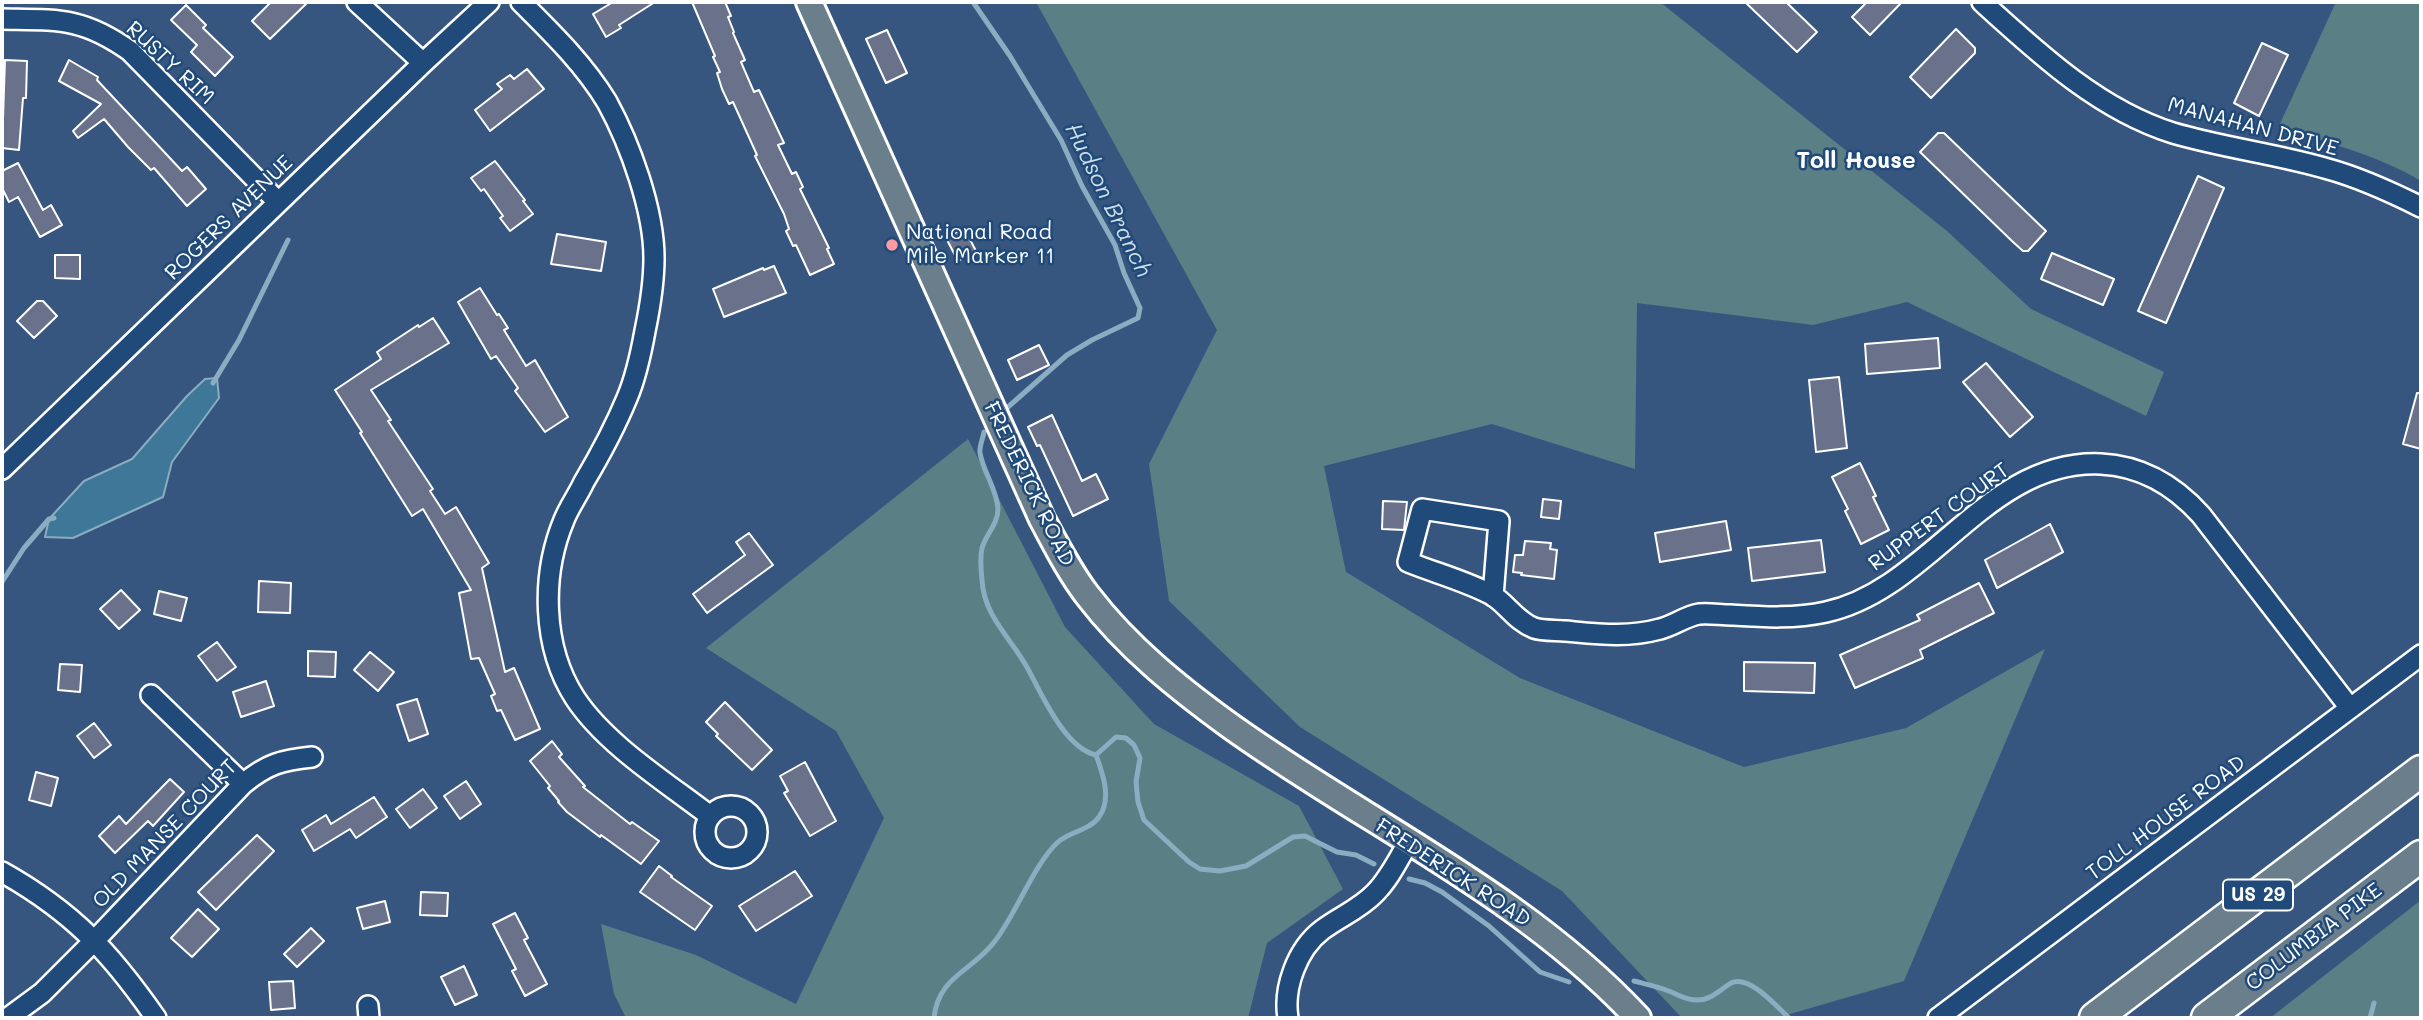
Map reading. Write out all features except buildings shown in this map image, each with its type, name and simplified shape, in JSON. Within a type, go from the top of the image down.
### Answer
[{"type":"highway","name":"US 29","points":[[2095,1018],[2421,771]]},
{"type":"highway","name":"COLUMBIA PIKE","points":[[2207,1018],[2421,856]]},
{"type":"main road","name":"FREDERICK ROAD","points":[[809,2],[1041,519],[1087,595],[1147,660],[1204,707],[1276,759],[1492,895],[1555,941],[1609,988],[1638,1018]]},
{"type":"street","points":[[357,2],[422,63]]},
{"type":"street","name":"ROGERS AVENUE","points":[[2,469],[422,63],[489,2]]},
{"type":"street","points":[[521,2],[557,38],[606,101],[629,145],[646,200],[654,256],[650,306],[629,395],[564,519],[551,564],[548,599],[552,636],[560,666],[575,698],[596,723],[629,754],[710,816]]},
{"type":"street","name":"MANAHAN DRIVE","points":[[1982,2],[2065,74],[2101,99],[2138,117],[2171,132],[2327,169],[2384,188],[2421,206]]},
{"type":"street","name":"RUSTY RIM","points":[[2,19],[58,20],[85,25],[107,35],[130,51],[278,202]]},
{"type":"street","name":"RUPPERT COURT","points":[[1493,596],[1519,619],[1534,628],[1619,636],[1664,628],[1698,614],[1796,618],[1829,611],[1859,601],[1889,584],[2005,492],[2036,475],[2062,466],[2111,464],[2138,469],[2183,495],[2350,708]]},
{"type":"street","points":[[1422,509],[1499,521],[1493,596],[1408,562],[1422,509]]},
{"type":"street","name":"TOLL HOUSE ROAD","points":[[1938,1018],[2421,655]]},
{"type":"street","points":[[151,695],[243,784]]},
{"type":"street","name":"OLD MANSE COURT","points":[[8,1018],[42,993],[260,769],[284,760],[312,757]]},
{"type":"street","points":[[1288,1018],[1288,988],[1305,949],[1319,932],[1376,893],[1408,843]]},
{"type":"street","points":[[2,872],[58,907],[95,940],[126,975],[156,1018]]},
{"type":"green space","points":[[1036,2],[1660,2],[1947,231],[2031,309],[2164,372],[2146,416],[1907,302],[1813,325],[1637,303],[1635,469],[1492,424],[1324,466],[1346,572],[1520,678],[1744,767],[1906,728],[2045,649],[1904,981],[1776,1018],[1682,1018],[1562,891],[1300,727],[1169,601],[1149,464],[1217,330]]},
{"type":"green space","points":[[2336,2],[2421,2],[2421,181],[2370,156],[2278,128]]},
{"type":"green space","points":[[968,439],[1065,627],[1154,724],[1299,806],[1343,889],[1267,943],[1248,1018],[626,1018],[614,994],[601,924],[696,955],[796,1004],[884,818],[836,731],[706,648]]},
{"type":"green space","points":[[2421,900],[2421,1018],[2270,1018]]},
{"type":"water","points":[[217,378],[219,398],[172,462],[163,497],[73,538],[45,537],[49,519],[84,481],[132,459],[187,396],[205,379]]},
{"type":"waterway","name":"Hudson Branch","points":[[973,2],[1010,56],[1061,140],[1082,186],[1115,245],[1140,308],[1138,318],[1067,355],[1008,407]]},
{"type":"waterway","points":[[213,383],[239,340],[288,240]]},
{"type":"waterway","name":"Hudson Branch","points":[[984,432],[980,453],[998,509],[981,552],[982,580],[988,605],[993,617],[1022,658],[1047,706],[1074,742],[1096,755],[1116,737],[1126,738],[1134,745],[1140,758],[1136,782],[1138,802],[1144,820],[1200,869],[1220,871],[1246,866],[1293,837],[1305,836],[1337,852],[1356,855],[1374,864]]},
{"type":"waterway","points":[[2,582],[24,548],[49,519],[54,518]]},
{"type":"waterway","points":[[934,1018],[942,992],[995,941],[1049,851],[1058,842],[1090,825],[1099,817],[1106,794],[1096,755]]},
{"type":"waterway","name":"Hudson Branch","points":[[1409,879],[1425,883],[1442,892],[1489,926],[1540,972],[1569,982]]},
{"type":"waterway","name":"Hudson Branch","points":[[1634,981],[1697,1000],[1711,996],[1738,981],[1754,987],[1789,1018]]},
{"type":"waterway","points":[[2370,1018],[2374,1003]]},
{"type":"place","name":"National Road Mile Marker 11","points":[[892,245]]},
{"type":"district","name":"Toll House","points":[[1856,161]]}]
